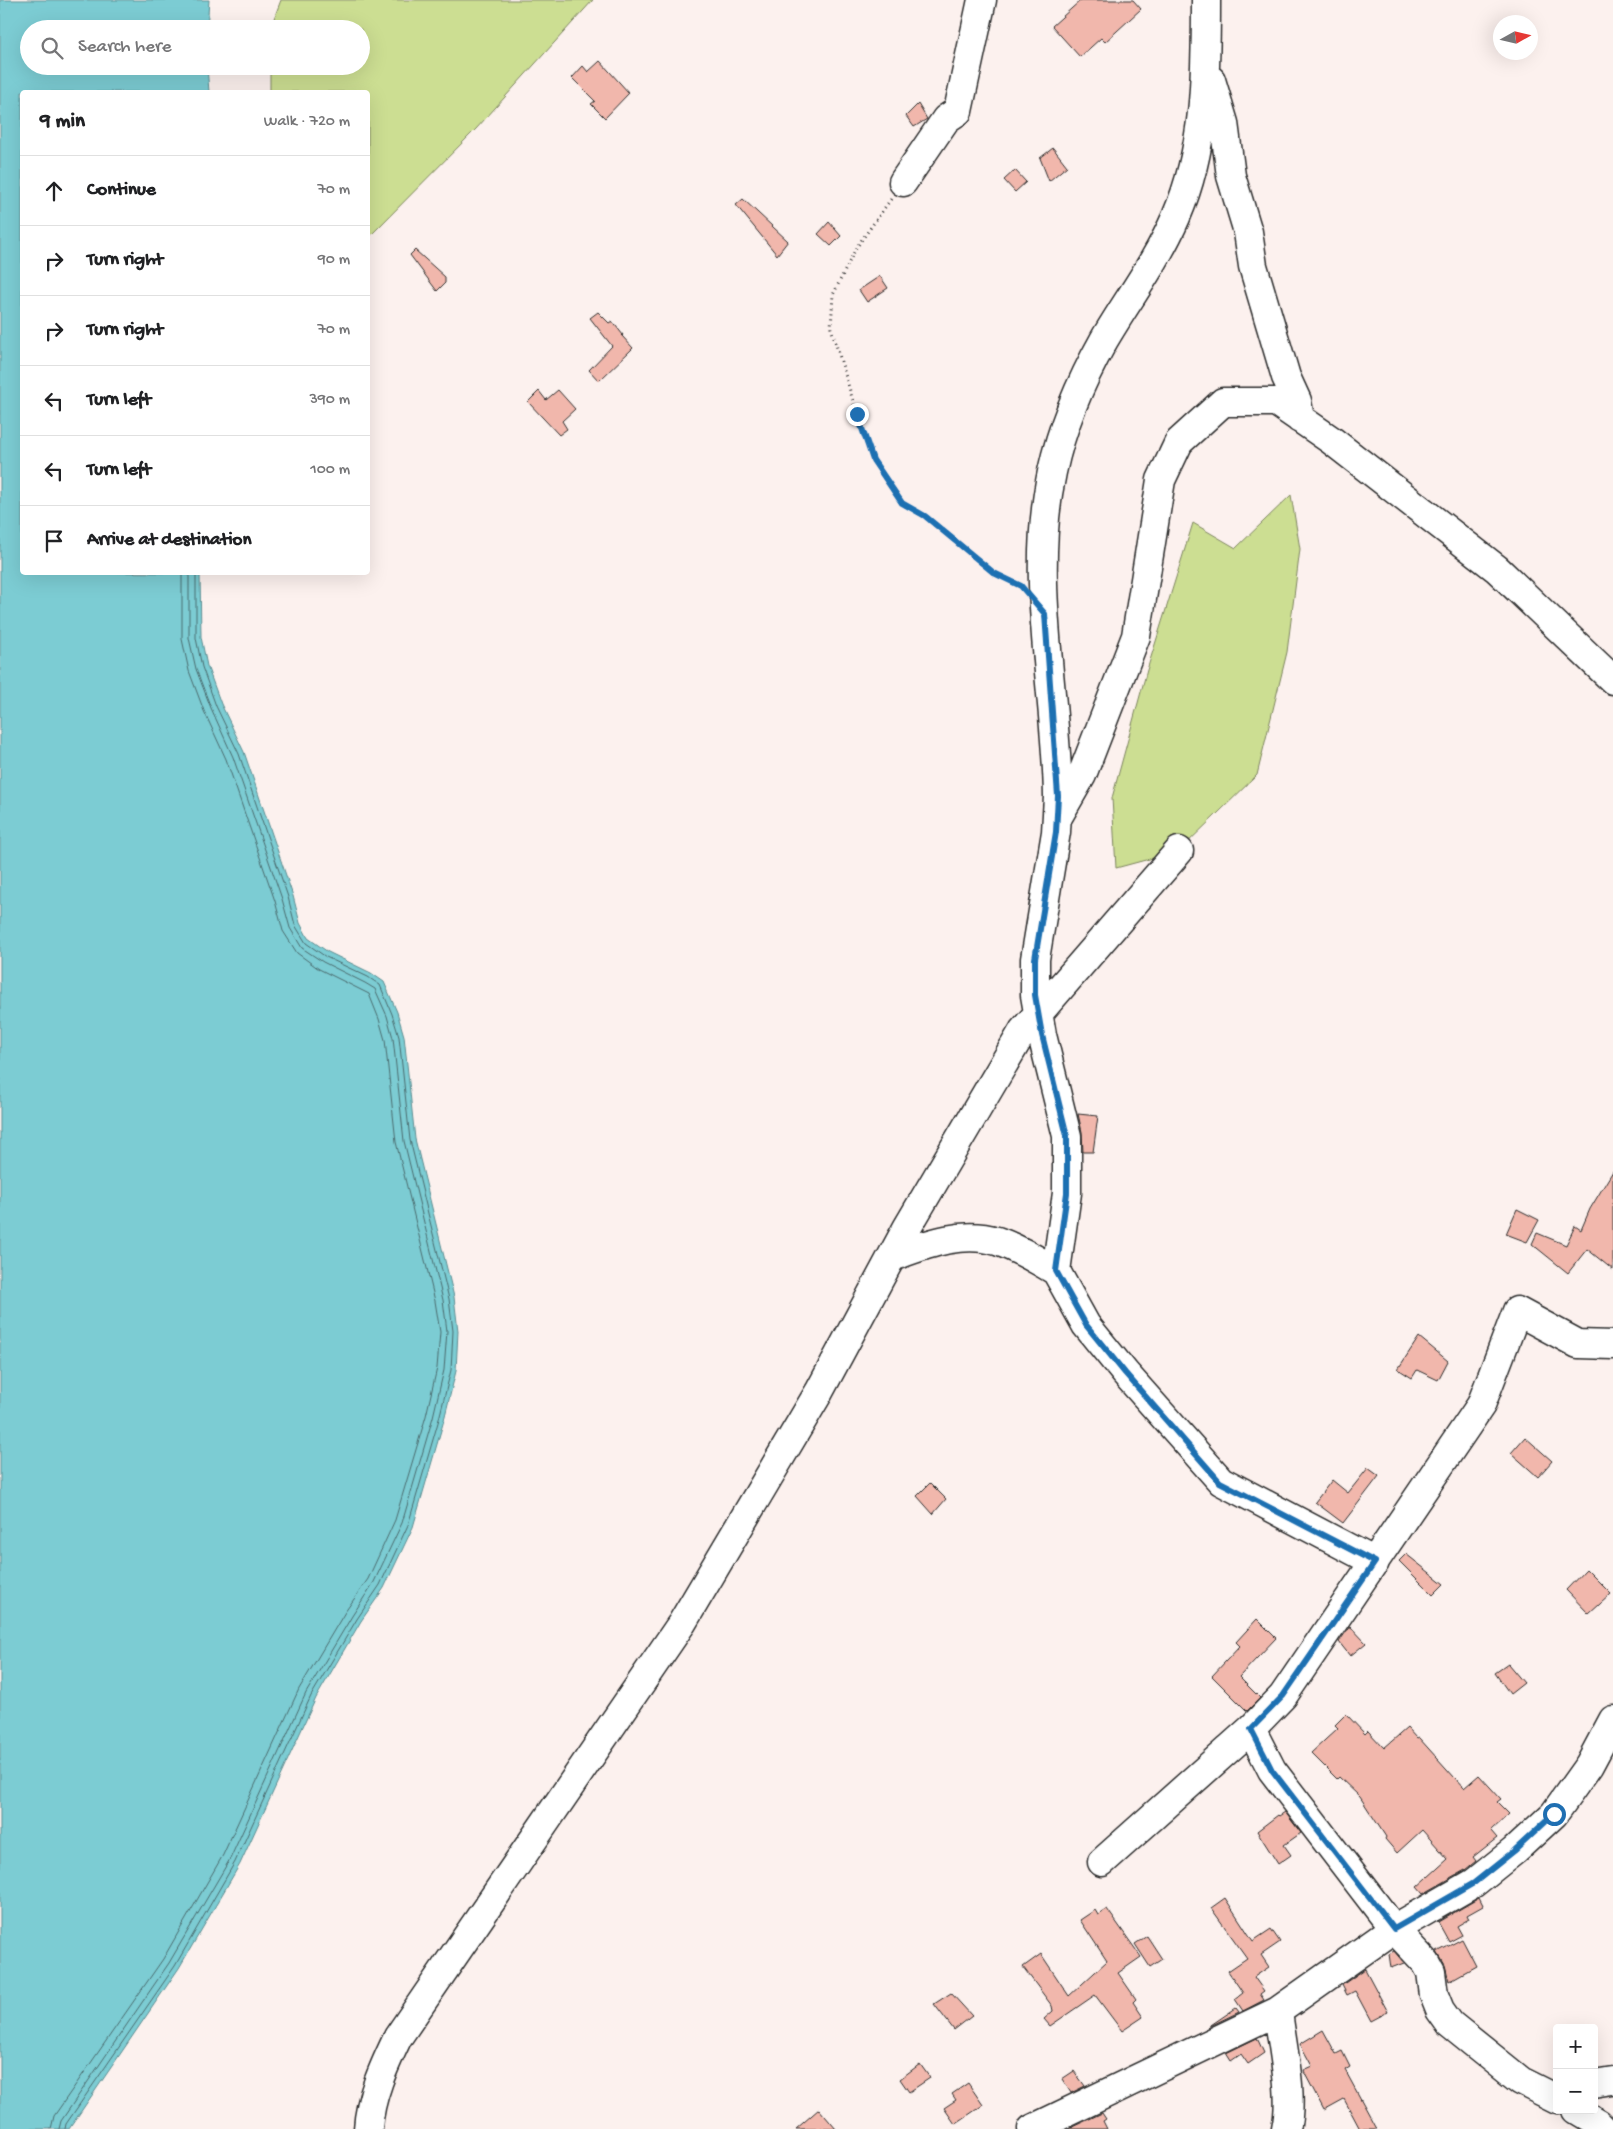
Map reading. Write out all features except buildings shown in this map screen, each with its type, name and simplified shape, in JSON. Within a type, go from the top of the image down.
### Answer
[{"type":"street","points":[[903,182],[946,119],[958,111],[982,0]]},
{"type":"street","points":[[1056,1271],[1067,1193],[1067,1136],[1038,1012],[1035,986],[1035,959],[1058,817],[1058,775],[1042,566],[1044,518],[1052,471],[1065,425],[1083,381],[1105,339],[1152,264],[1176,217],[1193,167],[1203,115],[1206,62],[1206,0]]},
{"type":"street","points":[[1206,62],[1224,123],[1232,176],[1248,232],[1253,266],[1286,377],[1297,401],[1300,418]]},
{"type":"street","points":[[1058,817],[1082,775],[1136,636],[1161,480],[1179,442],[1223,402],[1276,402],[1331,440],[1497,569],[1613,680]]},
{"type":"street","points":[[368,2129],[374,2095],[384,2065],[398,2037],[682,1623],[818,1392],[892,1258],[1023,1031],[1179,850]]},
{"type":"street","points":[[892,1258],[939,1241],[977,1238],[996,1241],[1014,1248],[1056,1271],[1086,1325],[1220,1482],[1375,1562]]},
{"type":"street","points":[[1102,1862],[1251,1729],[1283,1696],[1480,1406],[1517,1311],[1578,1344],[1613,1345]]},
{"type":"street","points":[[1032,2129],[1278,2011],[1394,1929],[1474,1883],[1514,1851],[1554,1814],[1589,1765],[1613,1720]]},
{"type":"street","points":[[1251,1729],[1272,1770],[1394,1929],[1426,1964],[1431,1972],[1434,1995],[1440,2010],[1450,2024],[1521,2081],[1551,2092]]},
{"type":"street","points":[[1278,2011],[1288,2097],[1286,2129]]},
{"type":"street","points":[[1598,2084],[1613,2082]]},
{"type":"street","points":[[1583,2114],[1604,2129]]},
{"type":"path","points":[[903,182],[856,248],[833,295],[831,328],[873,460],[902,503],[925,516],[994,573],[1021,586]]},
{"type":"green space","points":[[281,0],[593,0],[476,129],[370,236],[370,90],[270,90],[270,75],[370,75],[370,20],[273,20]]},
{"type":"green space","points":[[1291,495],[1300,549],[1287,652],[1257,775],[1179,851],[1116,868],[1112,798],[1147,670],[1193,523],[1236,548]]},
{"type":"water","points":[[0,0],[209,0],[208,20],[20,20],[20,75],[208,75],[209,90],[20,90],[20,575],[200,575],[201,637],[207,666],[221,704],[244,752],[293,896],[300,923],[308,938],[328,952],[371,973],[384,982],[397,1012],[404,1036],[415,1139],[454,1297],[458,1331],[456,1371],[413,1527],[384,1588],[361,1621],[316,1698],[240,1864],[179,1968],[69,2129],[0,2129]]},
{"type":"route","points":[[857,414],[873,460],[902,503],[925,516],[960,547],[994,573],[1021,586],[1045,614],[1058,775],[1058,817],[1035,959],[1034,977],[1042,1035],[1067,1136],[1067,1193],[1056,1271],[1086,1325],[1220,1482],[1375,1562],[1283,1696],[1251,1729],[1272,1770],[1394,1929],[1474,1883],[1514,1851],[1554,1814]]}]
